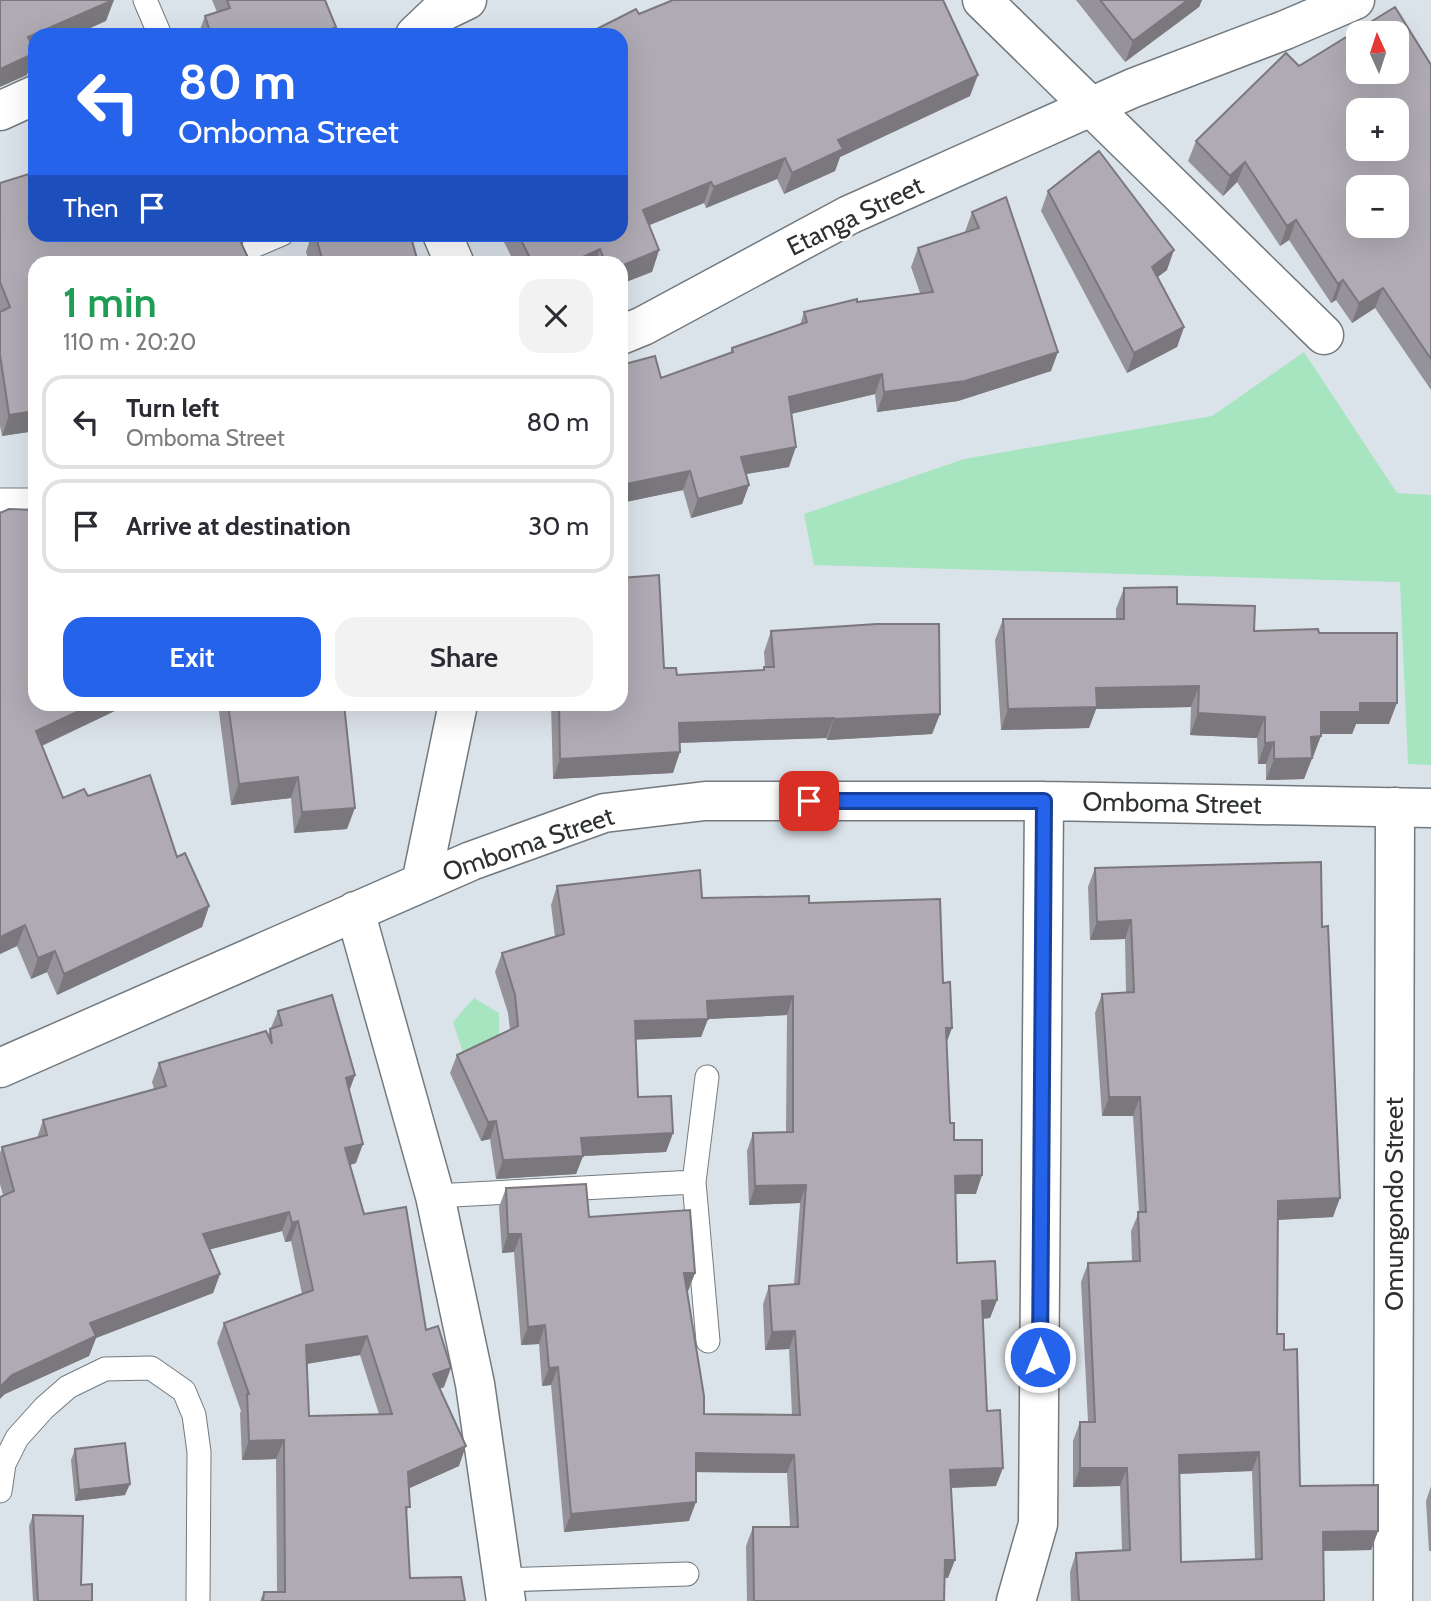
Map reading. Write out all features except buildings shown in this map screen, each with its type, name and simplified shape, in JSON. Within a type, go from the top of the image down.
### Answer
[{"type":"street","points":[[422,28],[436,15],[467,0]]},
{"type":"street","points":[[982,0],[1324,335]]},
{"type":"street","name":"Etanga Street","points":[[628,332],[849,215],[1133,88],[1355,0]]},
{"type":"street","points":[[0,111],[28,98]]},
{"type":"street","points":[[421,883],[457,711]]},
{"type":"street","name":"Omboma Street","points":[[0,1068],[471,861],[604,813],[705,801],[1044,801],[1413,807]]},
{"type":"street","points":[[1016,1601],[1038,1524],[1044,801]]},
{"type":"street","name":"Omungondo Street","points":[[1393,1601],[1413,807]]},
{"type":"street","points":[[355,911],[435,1196],[475,1384],[505,1591]]},
{"type":"lane","points":[[145,0],[157,28]]},
{"type":"lane","points":[[0,500],[28,500]]},
{"type":"lane","points":[[708,1077],[694,1182],[708,1341]]},
{"type":"lane","points":[[435,1196],[694,1182]]},
{"type":"lane","points":[[0,1491],[4,1464],[17,1438],[44,1408],[68,1387],[105,1369],[151,1368],[184,1391],[194,1415],[199,1452],[198,1601]]},
{"type":"lane","points":[[505,1591],[687,1574]]},
{"type":"green space","points":[[1304,352],[1397,493],[1431,495],[1431,765],[1408,764],[1400,582],[814,565],[804,514],[964,459],[1212,416]]},
{"type":"green space","points":[[474,998],[499,1013],[499,1060],[464,1055],[453,1022]]},
{"type":"route","points":[[809,801],[1044,801],[1040,1357]]}]
